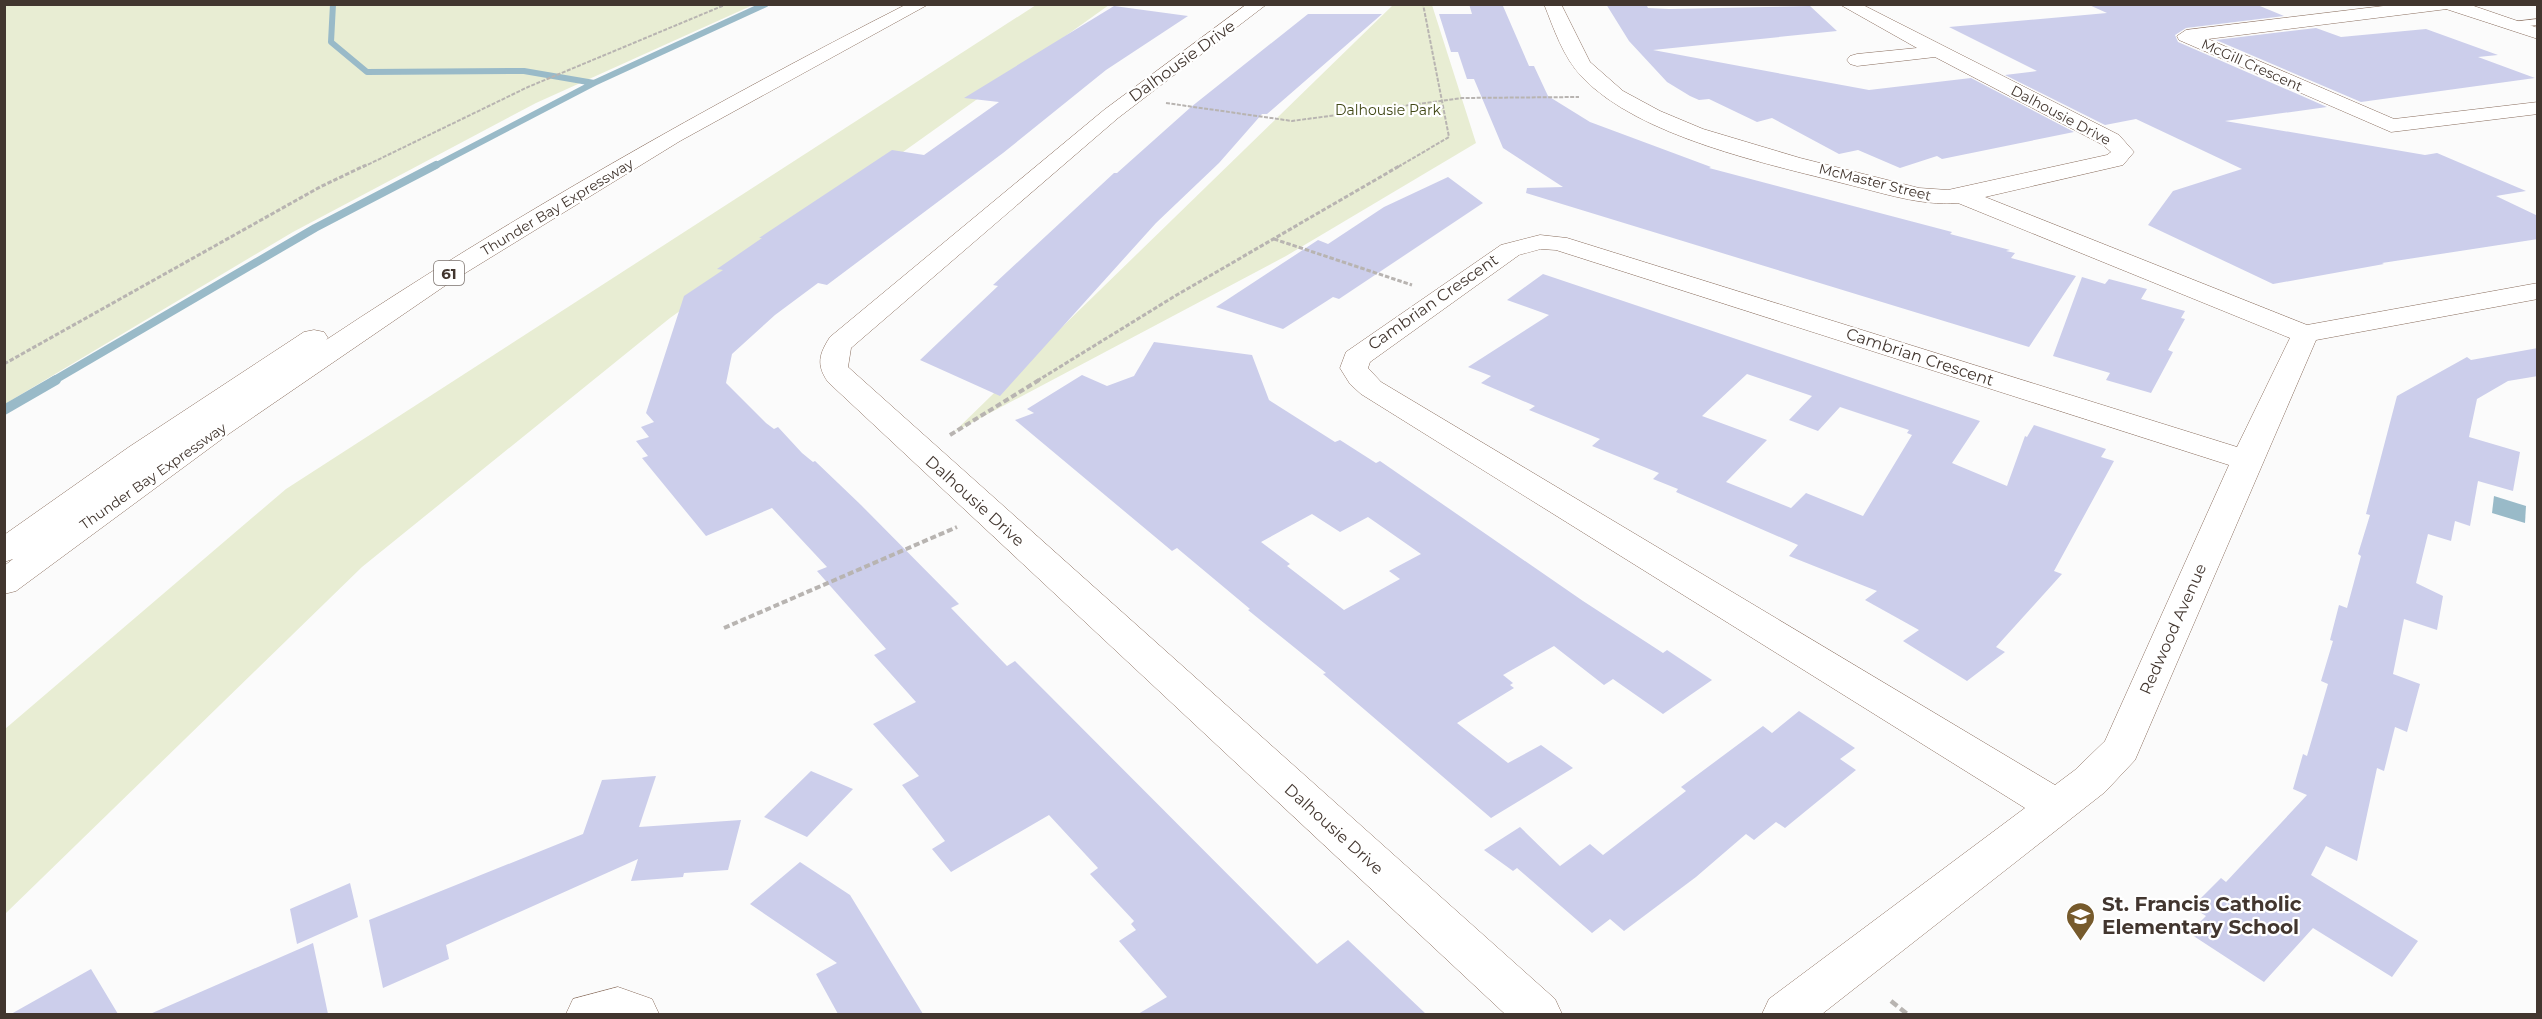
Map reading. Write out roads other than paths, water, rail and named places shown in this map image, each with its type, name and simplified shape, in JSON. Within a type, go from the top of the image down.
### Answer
[{"type":"main road","name":"Thunder Bay Expressway","points":[[4,551],[239,385],[552,188],[694,108],[895,4]]},
{"type":"main road","name":"Thunder Bay Expressway","points":[[4,584],[267,396],[439,279],[590,184],[921,4]]},
{"type":"main road","name":"Dalhousie Drive","points":[[1259,4],[1133,98],[840,343],[834,352],[833,369],[921,452],[1538,1014]]},
{"type":"main road","name":"McMaster Street","points":[[1552,4],[1574,49],[1590,74],[1624,99],[1671,122],[1732,145],[1919,195],[1961,196],[2305,334]]},
{"type":"main road","name":"Dalhousie Drive","points":[[1846,4],[2111,140],[2123,152],[2115,160],[1961,196]]},
{"type":"main road","points":[[2448,4],[2538,34]]},
{"type":"main road","name":"McGill Crescent","points":[[2448,4],[2186,36],[2391,126],[2538,108]]},
{"type":"main road","points":[[1857,60],[1937,51]]},
{"type":"main road","name":"Cambrian Crescent","points":[[2057,807],[1371,388],[1359,378],[1354,368],[1356,358],[1364,350],[1510,250],[1540,242],[1558,243],[2247,460]]},
{"type":"main road","points":[[2305,334],[2538,291]]},
{"type":"main road","name":"Redwood Avenue","points":[[1786,1014],[2090,781],[2121,749],[2247,460],[2305,334]]},
{"type":"main road","points":[[590,1014],[618,1008],[635,1014]]},
{"type":"lane","points":[[2511,25],[2538,22]]},
{"type":"water","points":[[2494,496],[2526,506],[2525,523],[2492,513]]},
{"type":"waterway","points":[[333,4],[331,42],[367,72],[524,71],[594,83]]},
{"type":"waterway","points":[[594,83],[766,4]]},
{"type":"waterway","points":[[433,167],[594,83]]},
{"type":"waterway","points":[[53,381],[315,228],[436,165]]},
{"type":"waterway","points":[[4,410],[56,380]]},
{"type":"place","name":"St. Francis Catholic Elementary School","points":[[2081,942]]},
{"type":"park label","name":"Dalhousie Park","points":[[1388,110]]}]
